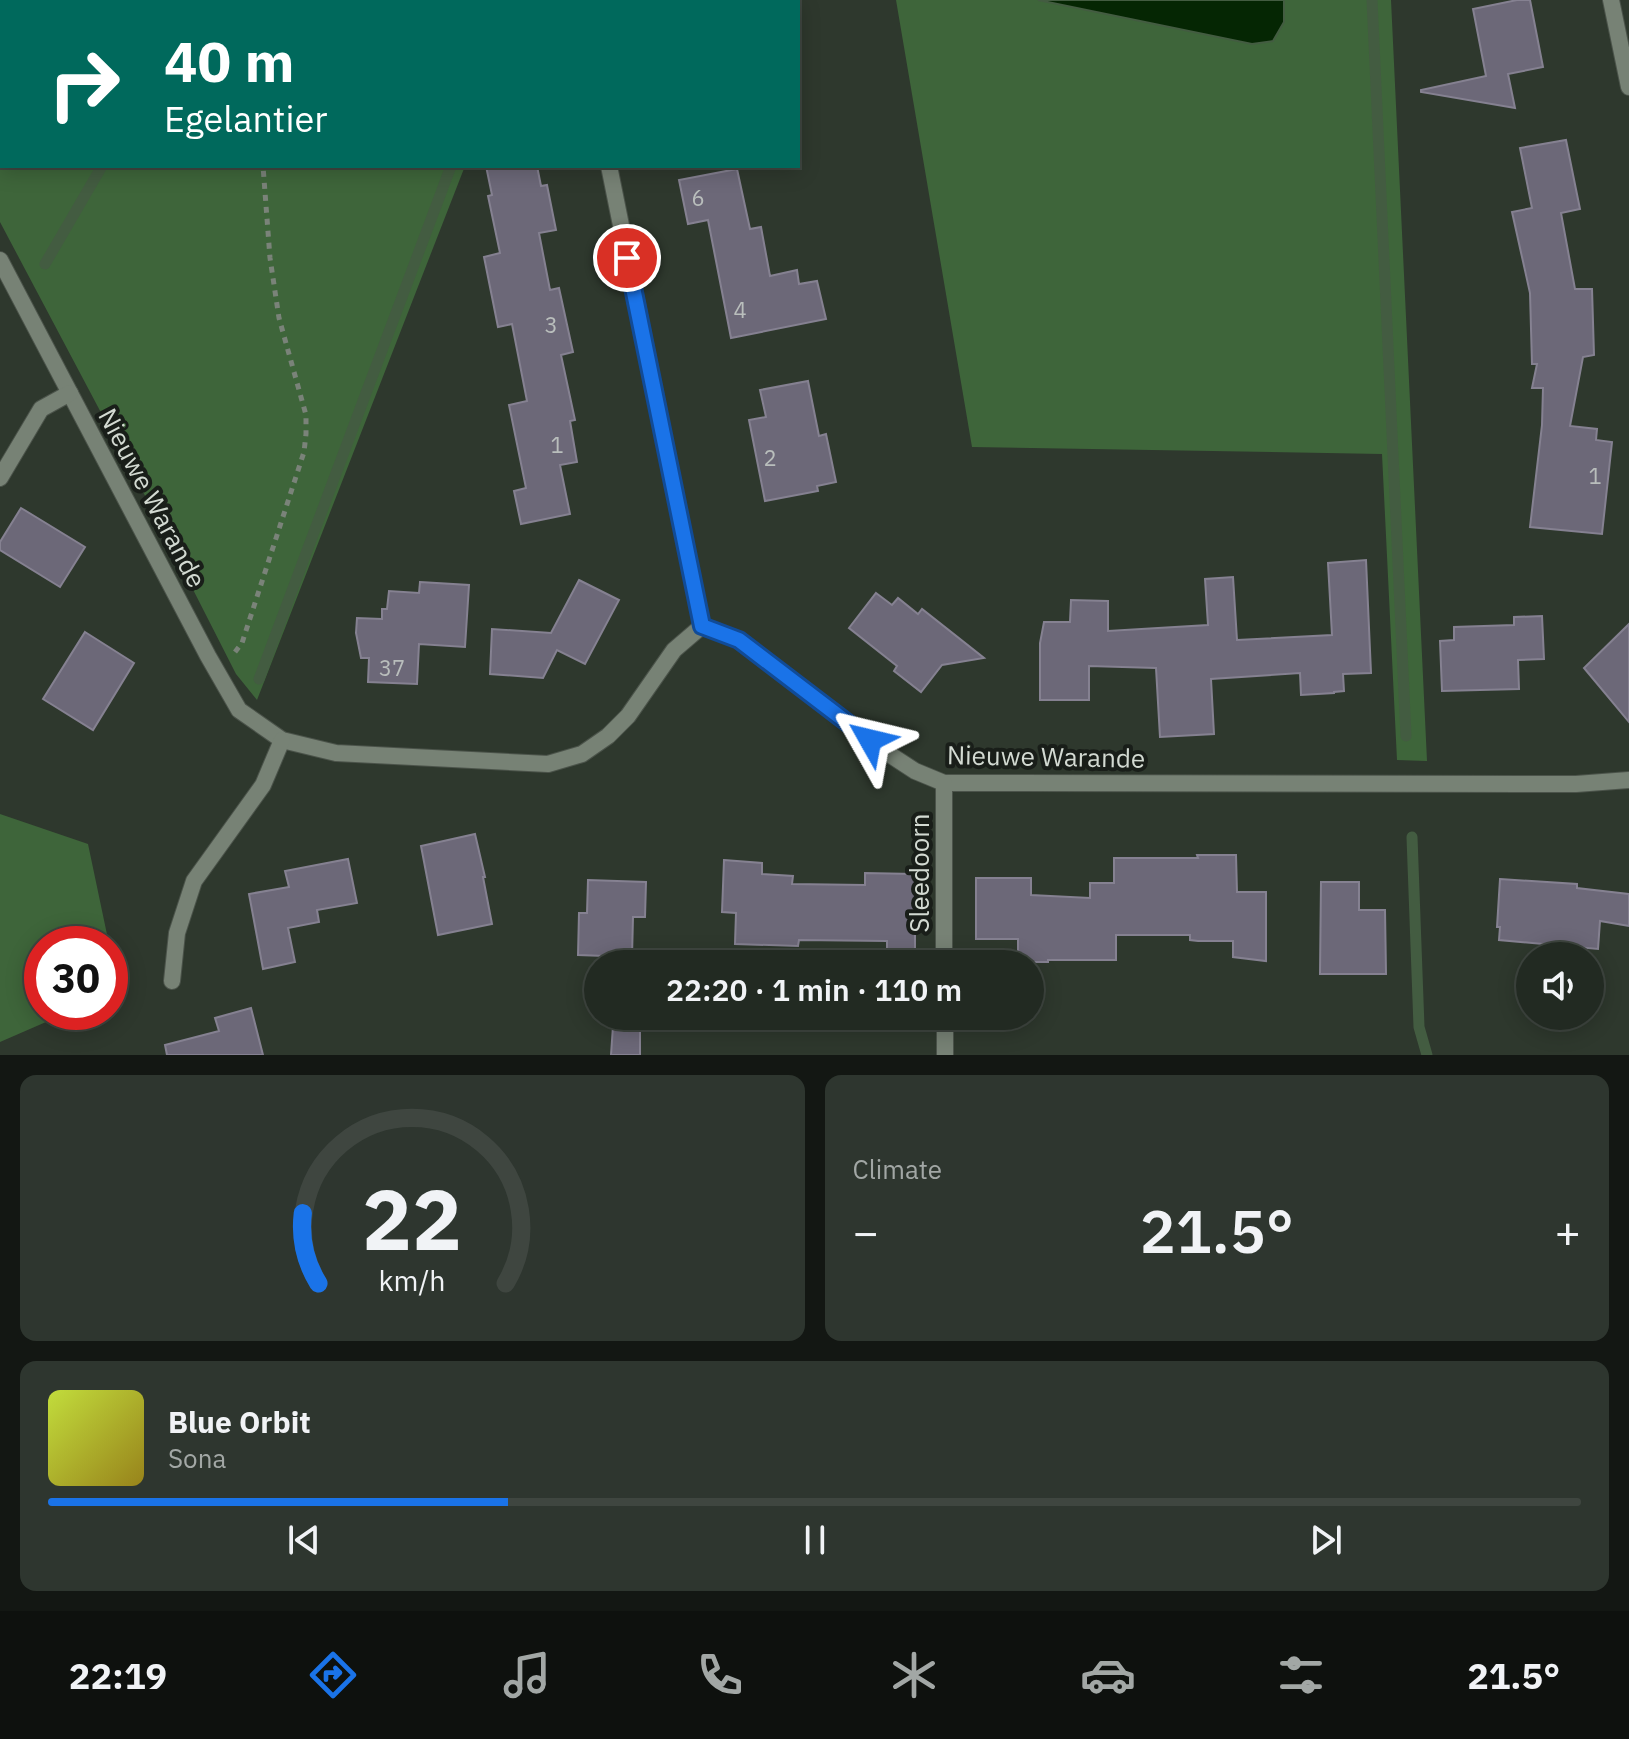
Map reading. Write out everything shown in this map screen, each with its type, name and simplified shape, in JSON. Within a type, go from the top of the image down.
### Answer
[{"type":"street","points":[[1611,0],[1629,87]]},
{"type":"street","points":[[609,168],[702,626]]},
{"type":"street","name":"Nieuwe Warande","points":[[0,260],[239,710],[282,740],[336,753],[548,764],[582,754],[608,736],[628,716],[674,650],[702,626],[739,640],[892,756],[915,771],[944,783],[1576,784],[1629,780]]},
{"type":"street","points":[[0,478],[41,409],[70,393]]},
{"type":"street","points":[[172,981],[177,933],[194,881],[263,785],[282,740]]},
{"type":"street","name":"Sleedoorn","points":[[944,783],[944,950]]},
{"type":"street","points":[[945,1030],[945,1055]]},
{"type":"path","points":[[215,669],[242,643],[304,452],[306,434],[306,415],[279,318],[263,168]]},
{"type":"shaded area","points":[[896,0],[1038,0],[1252,44],[1284,22],[1284,0],[1391,0],[1427,761],[1397,760],[1382,454],[972,447]]},
{"type":"shaded area","points":[[1038,0],[1284,0],[1284,22],[1273,41],[1252,44]]},
{"type":"shaded area","points":[[0,168],[464,168],[257,700],[236,674],[0,222]]},
{"type":"shaded area","points":[[0,814],[88,844],[105,926],[24,926],[24,1030],[28,1030],[0,1042]]},
{"type":"building","points":[[1530,0],[1543,67],[1508,74],[1515,108],[1421,92],[1486,76],[1473,9]]},
{"type":"building","points":[[1566,140],[1580,209],[1561,213],[1575,289],[1592,289],[1594,355],[1583,357],[1570,426],[1597,429],[1596,440],[1612,442],[1602,534],[1530,527],[1542,425],[1543,388],[1532,388],[1537,364],[1532,364],[1530,293],[1512,212],[1532,208],[1520,148]]},
{"type":"building","points":[[486,168],[537,168],[541,186],[547,185],[556,230],[539,233],[550,290],[559,288],[573,352],[561,355],[575,420],[570,421],[577,462],[560,465],[570,514],[521,524],[514,491],[526,488],[509,405],[527,401],[512,324],[498,327],[484,257],[500,253],[488,196],[492,195]]},
{"type":"building","points":[[737,169],[750,229],[761,227],[770,276],[797,270],[799,284],[817,281],[826,319],[731,338],[708,220],[688,224],[679,180]]},
{"type":"building","points":[[808,381],[819,436],[826,434],[836,482],[817,486],[818,491],[765,501],[749,420],[766,417],[760,390]]},
{"type":"building","points":[[21,508],[85,547],[60,587],[0,550],[0,542]]},
{"type":"building","points":[[1366,560],[1371,673],[1343,674],[1344,691],[1301,695],[1300,673],[1211,679],[1214,734],[1160,737],[1156,668],[1089,666],[1089,700],[1040,700],[1040,643],[1044,622],[1070,622],[1071,600],[1108,601],[1108,631],[1208,625],[1205,579],[1233,577],[1237,640],[1332,635],[1328,563]]},
{"type":"building","points":[[579,580],[619,600],[585,664],[557,650],[543,678],[490,674],[492,629],[551,633]]},
{"type":"building","points":[[420,582],[469,585],[465,647],[419,644],[417,684],[368,682],[369,658],[361,658],[356,633],[357,618],[382,619],[382,609],[387,609],[389,591],[419,593]]},
{"type":"building","points":[[876,593],[892,605],[898,598],[918,614],[922,609],[984,658],[942,665],[921,692],[894,671],[897,666],[849,628]]},
{"type":"building","points":[[1542,616],[1544,659],[1518,660],[1519,689],[1442,691],[1440,641],[1454,640],[1454,627],[1514,625],[1514,617]]},
{"type":"building","points":[[1629,624],[1629,722],[1584,668]]},
{"type":"building","points":[[85,632],[134,663],[93,730],[43,699]]},
{"type":"building","points":[[475,834],[492,924],[438,935],[421,846]]},
{"type":"building","points":[[1197,855],[1236,855],[1237,892],[1266,892],[1266,961],[1233,957],[1233,941],[1190,940],[1190,935],[1116,935],[1116,960],[1048,962],[1044,962],[1044,950],[1018,950],[1018,939],[976,939],[976,878],[1031,878],[1031,895],[1090,898],[1090,883],[1114,883],[1114,858],[1198,858]]},
{"type":"building","points":[[348,859],[357,903],[317,910],[319,922],[288,928],[295,962],[263,969],[249,894],[289,887],[285,871]]},
{"type":"building","points":[[724,860],[762,863],[762,874],[793,876],[792,884],[865,885],[865,873],[915,874],[915,950],[887,950],[887,941],[799,940],[798,946],[735,944],[736,913],[722,912]]},
{"type":"building","points":[[1500,879],[1577,884],[1577,888],[1629,894],[1629,926],[1600,921],[1598,942],[1499,940],[1500,927],[1497,927]]},
{"type":"building","points":[[588,880],[646,882],[645,917],[633,917],[632,950],[584,950],[584,955],[578,955],[579,913],[587,913]]},
{"type":"building","points":[[1321,882],[1359,882],[1359,910],[1385,910],[1386,974],[1320,974]]},
{"type":"building","points":[[251,1008],[263,1055],[167,1055],[165,1045],[219,1031],[215,1018]]},
{"type":"building","points":[[613,1030],[640,1030],[640,1055],[611,1055]]},
{"type":"waterway","points":[[1372,0],[1406,736]]},
{"type":"waterway","points":[[45,264],[101,168]]},
{"type":"waterway","points":[[259,679],[450,168]]},
{"type":"waterway","points":[[1412,837],[1419,1027],[1427,1055]]},
{"type":"route","points":[[627,258],[702,626],[739,640],[870,740]]}]
